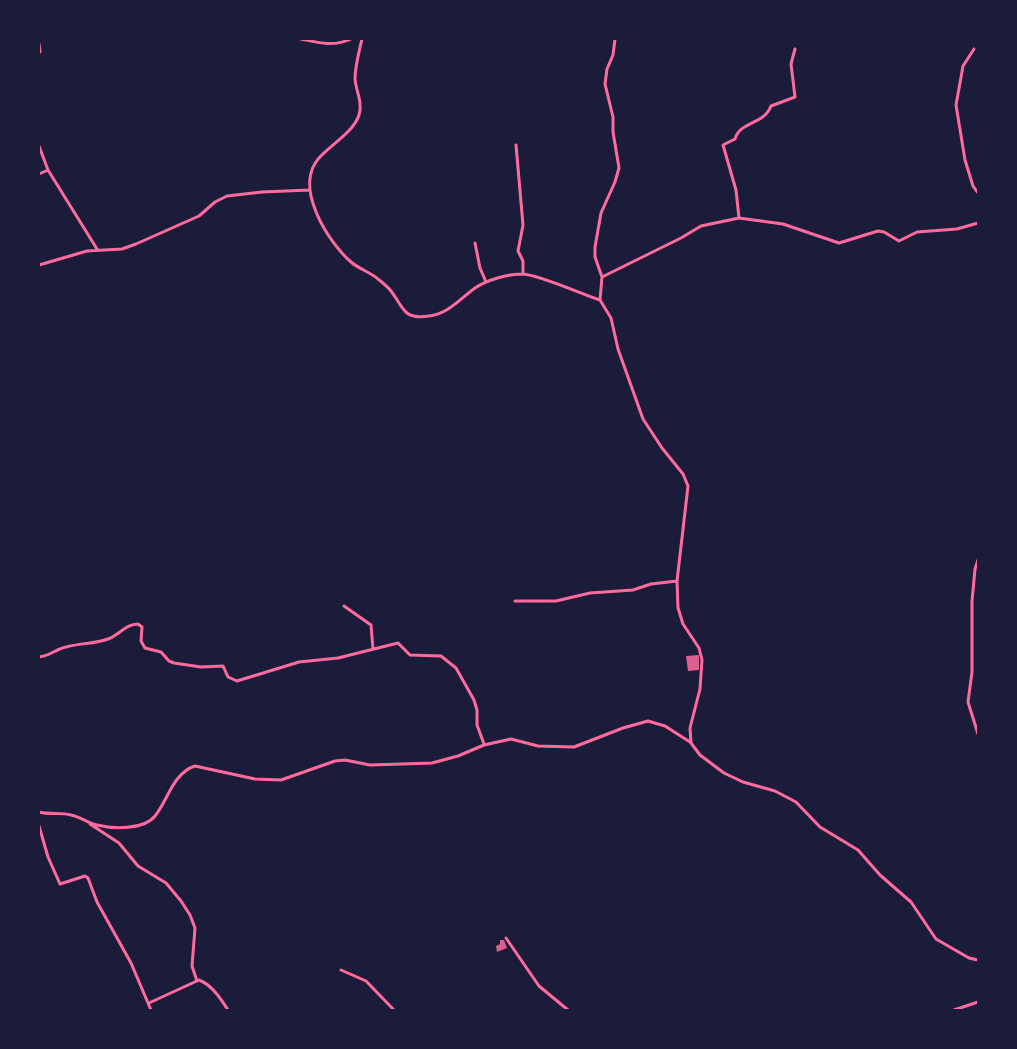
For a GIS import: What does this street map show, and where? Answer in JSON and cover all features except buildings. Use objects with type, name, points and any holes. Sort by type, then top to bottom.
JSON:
[{"type":"street","points":[[301,39],[331,44],[351,39]]},
{"type":"street","points":[[362,39],[355,76],[360,103],[359,116],[317,159],[313,170],[310,190],[318,216],[331,241],[353,264],[374,276],[390,290],[409,315],[427,316],[444,312],[486,282],[523,274],[600,300]]},
{"type":"street","points":[[615,39],[605,84],[613,117],[619,168],[601,213],[595,257],[602,278],[600,300],[611,318],[618,349],[643,419],[686,479],[687,499],[677,581],[681,618],[699,648],[702,660],[700,689],[690,728],[690,743]]},
{"type":"street","points":[[39,44],[40,52]]},
{"type":"street","points":[[739,218],[736,190],[723,145],[734,139],[742,128],[767,116],[772,105],[795,97],[791,64],[795,49]]},
{"type":"street","points":[[974,49],[963,66],[956,105],[965,160],[973,186],[978,194]]},
{"type":"street","points":[[516,145],[523,225],[518,251],[523,261],[523,274]]},
{"type":"street","points":[[39,146],[48,170],[98,249]]},
{"type":"street","points":[[39,174],[48,170]]},
{"type":"street","points":[[39,265],[98,249],[125,249],[200,216],[215,202],[227,196],[310,190]]},
{"type":"street","points":[[602,278],[701,226],[739,218],[783,224],[839,243],[878,231],[898,241],[917,232],[947,230],[978,223]]},
{"type":"street","points":[[475,243],[480,268],[486,282]]},
{"type":"street","points":[[978,560],[972,602],[972,672],[968,702],[978,734]]},
{"type":"street","points":[[515,601],[556,601],[590,593],[633,590],[651,584],[677,581]]},
{"type":"street","points":[[972,602],[978,599]]},
{"type":"street","points":[[344,606],[371,625],[374,649]]},
{"type":"street","points":[[39,657],[50,655],[64,647],[104,640],[134,624],[142,627],[141,639],[145,648],[161,652],[170,662],[201,668],[223,666],[228,677],[237,681],[298,662],[338,658],[398,643],[410,655],[441,656],[461,675],[474,700],[477,725],[484,745]]},
{"type":"street","points":[[39,817],[39,812],[68,814],[109,827],[135,826],[146,823],[154,817],[179,776],[187,768],[195,766],[255,779],[280,780],[335,761],[345,760],[370,765],[422,765],[458,756],[484,745],[511,739],[538,746],[574,747],[648,721],[665,726],[690,743],[724,774],[775,791],[796,802],[804,813],[820,827],[858,850],[880,875],[911,902],[936,939],[969,958],[978,960]]},
{"type":"street","points":[[86,821],[119,843],[138,866],[166,883],[182,901],[195,928],[192,966],[196,981]]},
{"type":"street","points":[[39,826],[48,857],[60,884],[85,876],[88,878],[97,902],[131,963],[151,1010]]},
{"type":"street","points":[[506,938],[539,986],[568,1010]]},
{"type":"street","points":[[341,970],[366,981],[394,1010]]},
{"type":"street","points":[[149,1003],[196,981],[207,984],[228,1010]]},
{"type":"street","points":[[954,1010],[978,1002]]}]
